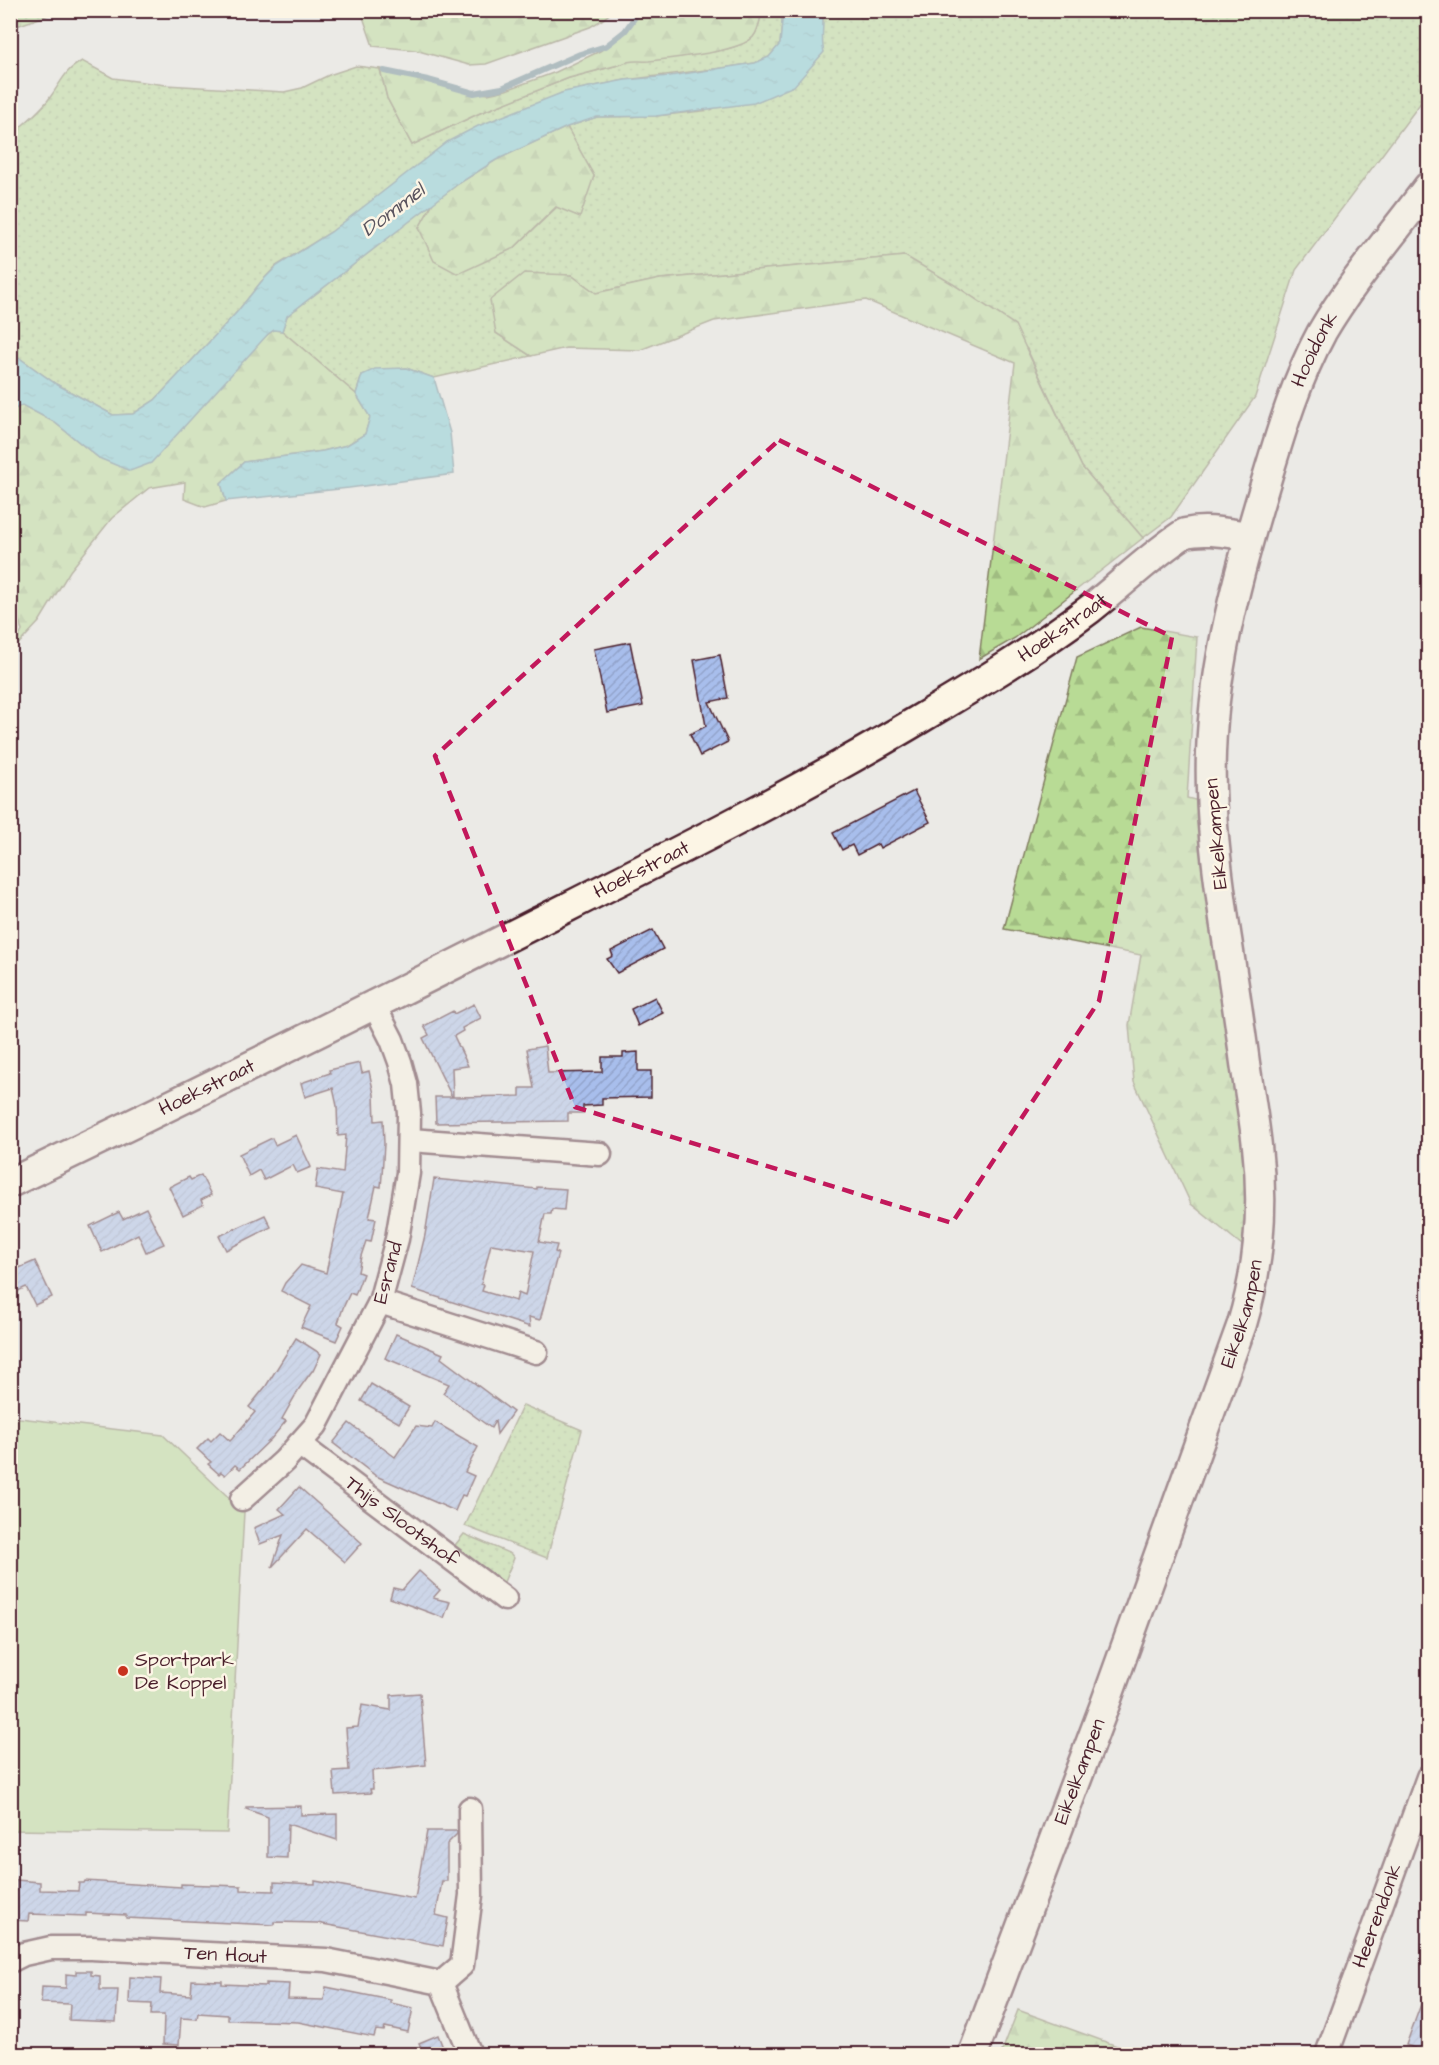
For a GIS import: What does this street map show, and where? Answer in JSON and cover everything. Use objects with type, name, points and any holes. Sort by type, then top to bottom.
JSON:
[{"type":"street","name":"Hooidonk","points":[[1249,536],[1286,417],[1304,368],[1322,333],[1349,292],[1428,187]]},
{"type":"street","name":"Hoekstraat","points":[[10,1183],[236,1074],[741,820],[987,678],[1091,608],[1185,533],[1194,530],[1249,536]]},
{"type":"street","name":"Eikelkampen","points":[[973,2055],[1108,1696],[1242,1324],[1254,1277],[1259,1193],[1258,1147],[1217,869],[1211,799],[1213,723],[1219,671],[1249,536]]},
{"type":"street","name":"Esrand","points":[[242,1499],[284,1461],[316,1425],[380,1302],[401,1218],[410,1140],[406,1084],[392,1040],[374,1005]]},
{"type":"street","points":[[410,1140],[600,1154]]},
{"type":"street","points":[[380,1302],[536,1352]]},
{"type":"street","name":"Thijs Slootshof","points":[[299,1444],[505,1599]]},
{"type":"street","name":"Heerendonk","points":[[1327,2055],[1428,1777]]},
{"type":"street","points":[[470,1809],[471,1895],[462,1965],[441,1983],[470,2055]]},
{"type":"street","name":"Ten Hout","points":[[10,1961],[24,1954],[51,1948],[91,1948],[326,1960],[441,1983]]},
{"type":"highlighted area","points":[[779,440],[1172,637],[1099,1001],[952,1223],[575,1107],[435,756]]},
{"type":"green space","points":[[11,10],[60,10],[60,11],[11,28]]},
{"type":"green space","points":[[361,10],[613,11],[590,27],[486,64],[469,65],[415,50],[373,46]]},
{"type":"green space","points":[[860,10],[991,11],[860,18]]},
{"type":"green space","points":[[991,10],[1428,11],[1428,93],[1296,270],[1255,397],[1171,517],[1143,538],[1082,467],[1027,349],[905,256],[660,279],[596,293],[571,275],[496,333],[531,356],[434,378],[406,368],[362,375],[356,394],[282,331],[287,316],[433,203],[419,228],[514,248],[594,176],[567,127],[597,117],[656,116],[711,110],[821,39],[822,11],[860,11],[860,18]]},
{"type":"green space","points":[[641,11],[762,11],[755,34],[745,43],[719,51],[628,62],[569,78],[480,113],[412,145],[387,98],[380,69],[468,91],[488,94],[506,90],[556,72],[600,51],[622,36]]},
{"type":"green space","points":[[762,11],[783,11],[780,44],[769,57],[755,63],[625,80],[565,92],[523,110],[379,196],[331,232],[276,266],[237,312],[155,400],[133,414],[113,415],[56,384],[11,352],[11,135],[42,107],[67,73],[82,61],[113,78],[166,85],[284,92],[302,88],[329,75],[356,66],[380,69],[387,98],[412,145],[480,113],[569,78],[630,60],[713,52],[744,43],[755,34]]},
{"type":"green space","points":[[567,127],[594,176],[580,217],[556,207],[514,248],[458,274],[434,261],[419,228],[433,203],[496,160]]},
{"type":"green space","points":[[905,256],[1015,325],[1082,467],[1143,538],[1015,638],[979,659],[1015,363],[866,300],[714,321],[640,350],[566,348],[531,356],[496,333],[490,300],[524,273],[571,275],[596,293],[660,279]]},
{"type":"green space","points":[[274,330],[282,331],[356,394],[370,417],[365,434],[347,445],[323,451],[244,462],[221,483],[226,501],[205,507],[184,499],[185,482],[149,488],[112,518],[70,571],[39,622],[11,652],[22,631],[11,592],[11,411],[22,405],[54,422],[99,458]]},
{"type":"green space","points":[[1141,627],[1197,637],[1187,798],[1203,802],[1250,1165],[1247,1249],[1191,1204],[1134,1082],[1129,1025],[1141,955],[1004,929],[1077,657]]},
{"type":"green space","points":[[523,1405],[582,1430],[547,1558],[465,1526]]},
{"type":"green space","name":"Sportpark De Koppel","points":[[11,1417],[163,1435],[244,1512],[227,1833],[11,1830]]},
{"type":"green space","points":[[464,1534],[511,1554],[514,1558],[504,1582],[495,1585],[452,1549]]},
{"type":"green space","points":[[1018,2010],[1139,2054],[1001,2054]]},
{"type":"water","name":"Dommel","points":[[783,11],[822,11],[823,16],[824,52],[794,86],[754,103],[656,116],[597,117],[567,127],[496,160],[458,184],[287,316],[282,331],[274,330],[268,334],[151,463],[130,471],[99,458],[54,422],[22,405],[11,411],[11,352],[56,384],[113,415],[133,414],[155,400],[277,266],[331,232],[447,142],[478,126],[564,92],[625,80],[670,76],[755,63],[769,57],[780,44]]},
{"type":"water","points":[[406,368],[434,378],[450,433],[454,474],[226,501],[221,483],[244,462],[323,451],[347,445],[365,434],[370,417],[356,394],[362,375],[375,369]]},
{"type":"building","points":[[630,642],[643,706],[607,713],[594,649]]},
{"type":"building","points":[[720,655],[728,698],[709,702],[728,742],[700,756],[690,734],[706,726],[694,660]]},
{"type":"building","points":[[914,791],[930,822],[880,848],[878,844],[857,855],[852,845],[842,850],[833,833]]},
{"type":"building","points":[[653,930],[663,949],[617,973],[607,959],[613,956],[611,951]]},
{"type":"building","points":[[655,997],[663,1013],[638,1026],[631,1009]]},
{"type":"building","points":[[474,1004],[481,1018],[462,1028],[463,1031],[454,1036],[468,1066],[452,1068],[453,1097],[520,1096],[520,1088],[534,1088],[527,1049],[545,1046],[548,1073],[602,1072],[602,1057],[623,1057],[623,1053],[638,1052],[638,1071],[651,1071],[651,1097],[602,1098],[602,1105],[583,1106],[583,1113],[568,1113],[568,1121],[436,1123],[435,1097],[452,1097],[423,1038],[429,1035],[424,1026],[453,1011],[454,1014]]},
{"type":"building","points":[[360,1063],[362,1073],[369,1071],[374,1094],[375,1121],[383,1120],[381,1187],[376,1186],[369,1218],[376,1219],[371,1242],[366,1241],[361,1256],[358,1272],[363,1274],[355,1295],[350,1293],[343,1308],[338,1323],[343,1326],[336,1341],[301,1327],[311,1306],[281,1291],[301,1265],[326,1273],[343,1194],[315,1189],[318,1169],[343,1173],[346,1135],[338,1136],[337,1106],[333,1088],[305,1097],[301,1083],[330,1073],[329,1070]]},
{"type":"building","points":[[296,1135],[311,1167],[297,1173],[293,1165],[264,1180],[259,1170],[249,1176],[239,1154],[272,1138],[275,1145]]},
{"type":"building","points":[[201,1175],[211,1195],[201,1200],[203,1205],[183,1215],[169,1187],[189,1177],[191,1180]]},
{"type":"building","points":[[434,1179],[537,1189],[537,1187],[566,1189],[564,1210],[552,1209],[551,1214],[545,1214],[539,1242],[557,1245],[555,1252],[558,1253],[540,1320],[529,1317],[530,1327],[412,1289],[425,1235]],"holes":[[[491,1244],[534,1251],[525,1296],[518,1293],[516,1301],[482,1291],[484,1285],[481,1284]]]},
{"type":"building","points":[[146,1208],[164,1244],[146,1252],[138,1234],[102,1252],[90,1226],[119,1212],[123,1219]]},
{"type":"building","points":[[265,1215],[271,1227],[226,1250],[219,1236]]},
{"type":"building","points":[[35,1261],[52,1297],[35,1305],[26,1287],[10,1295],[10,1272]]},
{"type":"building","points":[[396,1334],[443,1354],[441,1358],[513,1412],[497,1434],[495,1421],[491,1428],[443,1393],[449,1384],[385,1358]]},
{"type":"building","points":[[296,1338],[321,1354],[313,1371],[299,1389],[282,1419],[286,1421],[240,1469],[235,1465],[225,1475],[221,1472],[219,1474],[208,1464],[211,1462],[197,1449],[208,1438],[211,1441],[220,1432],[230,1441],[232,1439],[255,1412],[249,1407],[266,1386]]},
{"type":"building","points":[[371,1384],[409,1407],[399,1423],[361,1401]]},
{"type":"building","points":[[435,1422],[478,1447],[465,1472],[474,1476],[455,1511],[376,1476],[333,1443],[349,1423],[395,1457],[416,1426],[432,1428]]},
{"type":"building","points":[[299,1487],[362,1543],[345,1562],[307,1529],[272,1567],[283,1535],[260,1544],[254,1528],[285,1514],[279,1509]]},
{"type":"building","points":[[419,1571],[440,1590],[433,1598],[450,1602],[444,1618],[390,1598],[393,1588],[402,1590]]},
{"type":"building","points":[[420,1693],[426,1765],[372,1771],[373,1789],[370,1789],[371,1793],[335,1795],[333,1771],[349,1770],[346,1728],[358,1727],[362,1705],[391,1710],[391,1695]]},
{"type":"building","points":[[301,1806],[301,1815],[337,1814],[337,1840],[288,1824],[287,1858],[268,1857],[268,1817],[246,1809],[246,1807]]},
{"type":"building","points":[[427,1831],[457,1831],[457,1834],[447,1844],[447,1881],[442,1881],[436,1915],[448,1918],[443,1946],[317,1923],[274,1922],[274,1925],[126,1918],[126,1915],[86,1913],[86,1916],[29,1914],[28,1921],[10,1920],[10,1891],[16,1891],[16,1880],[40,1882],[40,1890],[78,1891],[79,1883],[85,1881],[181,1887],[181,1884],[241,1886],[241,1890],[274,1891],[274,1882],[315,1884],[315,1881],[415,1899]]},
{"type":"building","points":[[76,1971],[91,1971],[91,1975],[100,1976],[100,1990],[118,1990],[116,2022],[69,2020],[70,2004],[41,2003],[42,1987],[66,1988],[66,1974],[76,1975]]},
{"type":"building","points":[[130,1977],[161,1979],[160,1993],[191,1995],[192,1980],[266,1986],[266,1983],[289,1984],[288,1999],[324,2000],[326,1987],[391,2000],[391,2003],[413,2008],[408,2032],[385,2027],[384,2031],[376,2030],[374,2037],[298,2022],[228,2020],[228,2015],[198,2013],[197,2019],[181,2018],[179,2045],[163,2044],[164,2015],[151,2015],[152,2004],[129,2003]]},
{"type":"building","points":[[1428,1988],[1428,2053],[1406,2045]]},
{"type":"building","points":[[438,2035],[446,2055],[424,2055],[419,2043]]},
{"type":"waterway","points":[[384,71],[474,93],[502,88],[580,54],[606,46],[625,31],[640,10]]},
{"type":"place","name":"Sportpark De Koppel","points":[[123,1671]]}]
